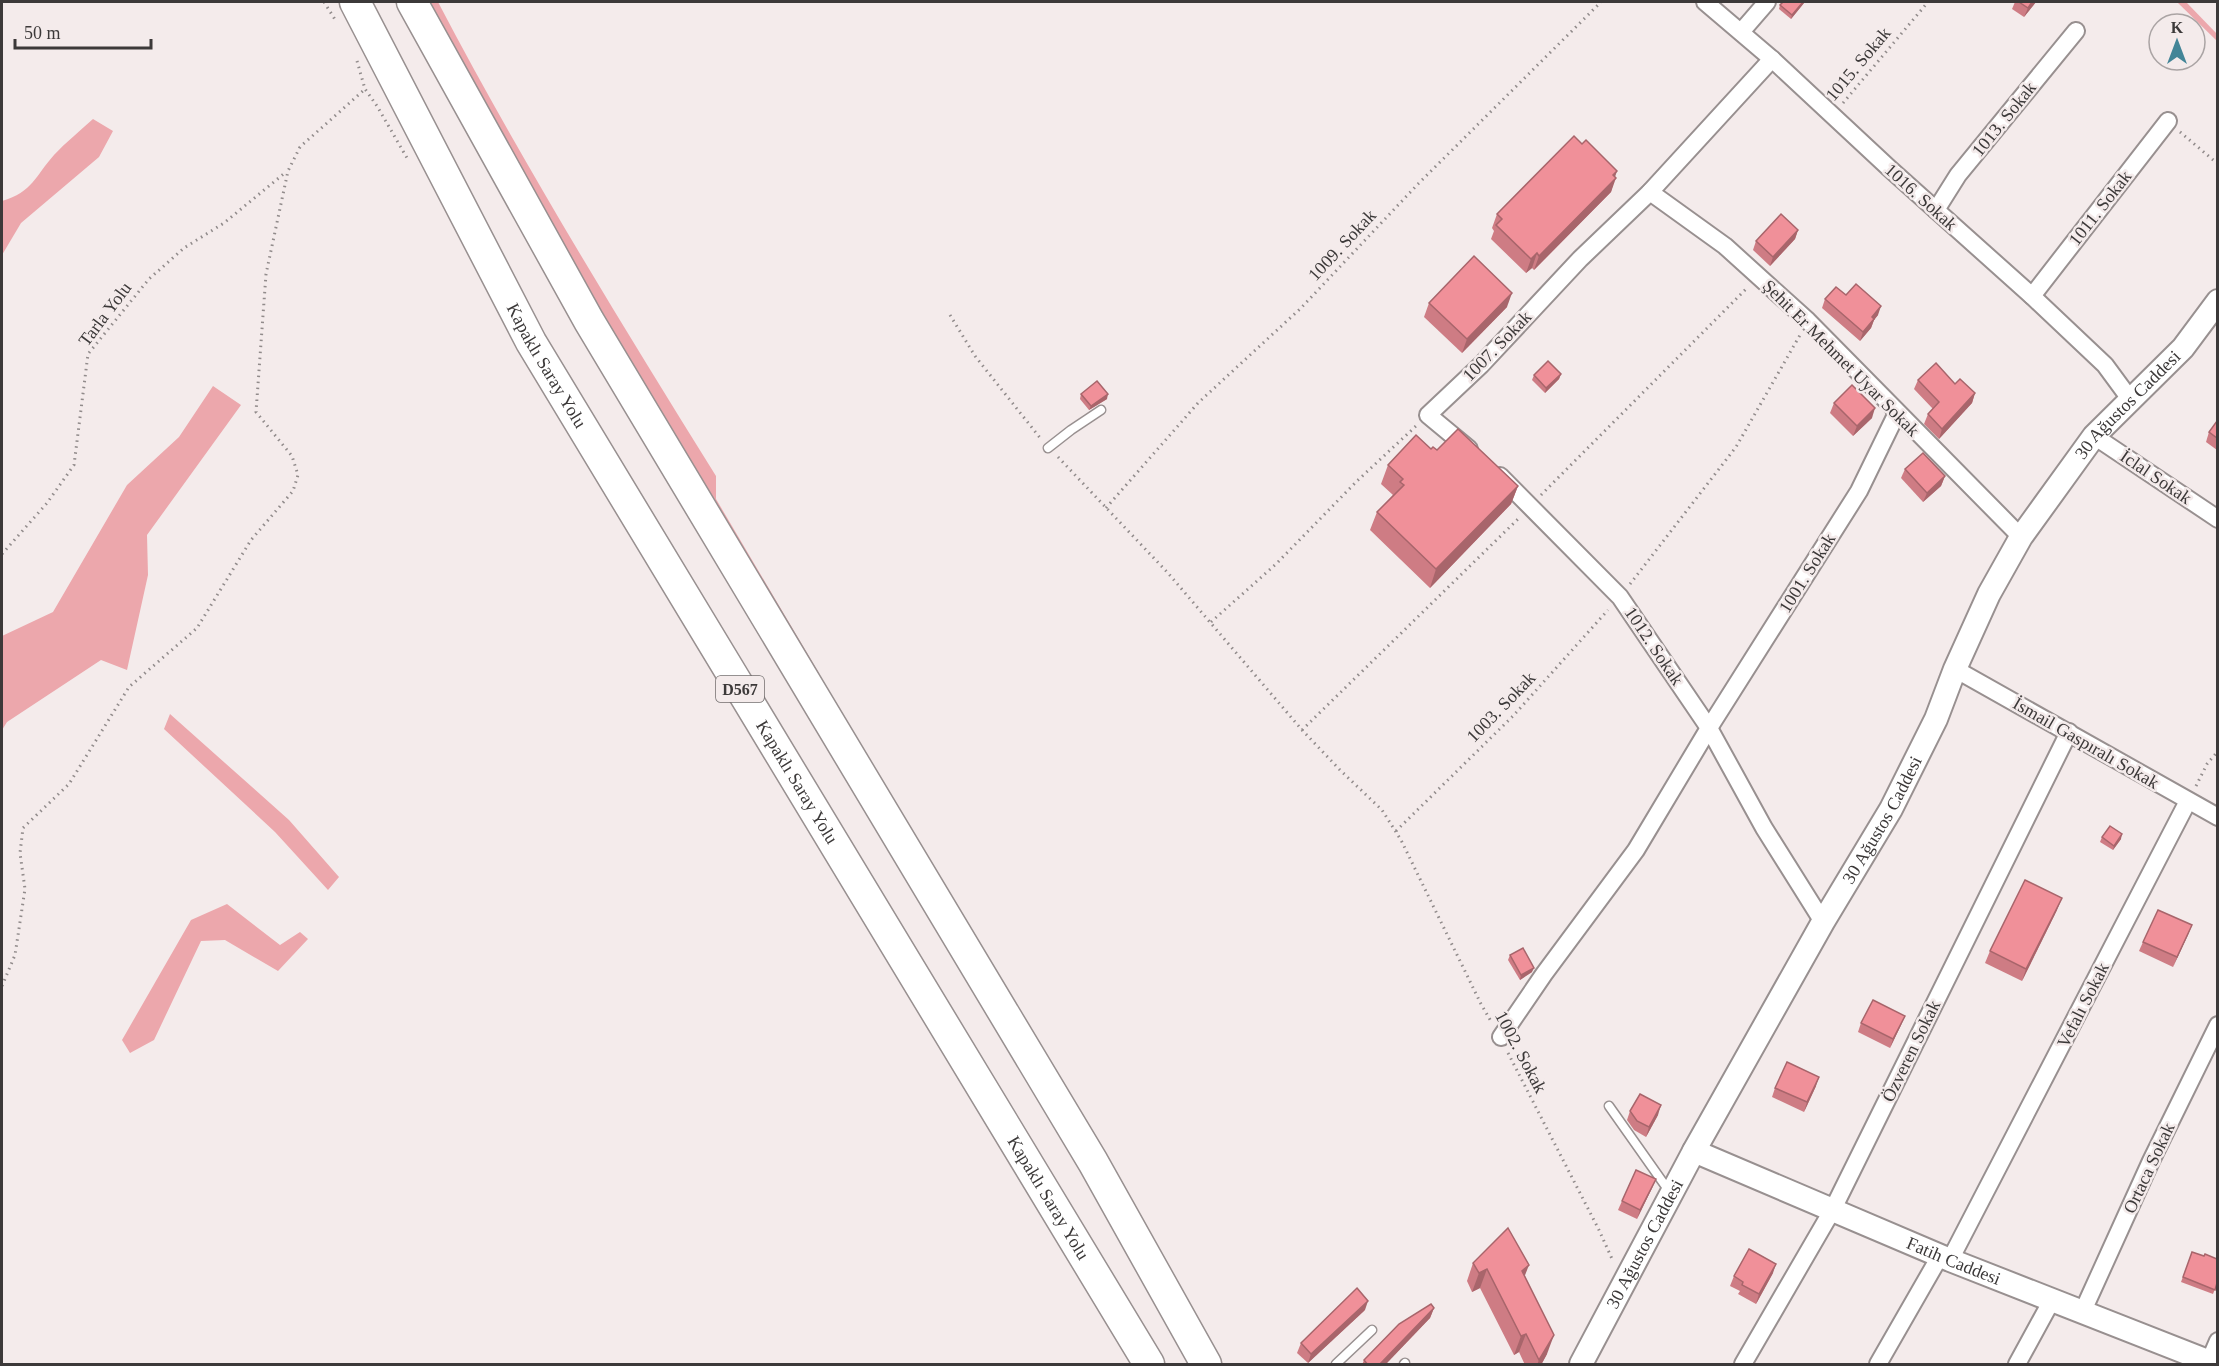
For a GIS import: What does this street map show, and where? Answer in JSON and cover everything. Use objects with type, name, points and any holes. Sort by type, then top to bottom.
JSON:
[{"type":"highway","name":"Kapaklı Saray Yolu","points":[[355,2],[531,342],[1149,1365]]},
{"type":"highway","points":[[412,2],[589,321],[1093,1162],[1206,1365]]},
{"type":"street","name":"1016. Sokak","points":[[1706,2],[1772,59],[2032,296],[2105,365],[2130,399]]},
{"type":"street","points":[[1741,33],[1767,2]]},
{"type":"street","name":"1013. Sokak","points":[[1936,210],[1958,175],[2076,31]]},
{"type":"street","name":"1007. Sokak","points":[[1428,415],[1481,365],[1580,259],[1650,192],[1772,59]]},
{"type":"street","name":"1011. Sokak","points":[[2032,296],[2168,121]]},
{"type":"street","name":"Şehit Er Mehmet Uyar Sokak","points":[[1650,192],[1725,246],[1808,321],[2021,537]]},
{"type":"street","name":"30 Ağustos Caddesi","points":[[1581,1365],[1694,1151],[1823,922],[1891,809],[1936,719],[1989,594],[2021,537],[2094,436],[2183,348],[2217,301]]},
{"type":"street","name":"1001. Sokak","points":[[1501,1037],[1544,974],[1636,850],[1709,728],[1859,491],[1897,413]]},
{"type":"street","name":"1012. Sokak","points":[[1428,415],[1484,461],[1620,597],[1709,728],[1764,828],[1823,922]]},
{"type":"street","name":"İclal Sokak","points":[[2094,436],[2217,519]]},
{"type":"street","name":"İsmail Gaspıralı Sokak","points":[[1956,669],[2217,817]]},
{"type":"street","name":"Özveren Sokak","points":[[1743,1365],[1833,1209],[2069,732]]},
{"type":"street","name":"Vefalı Sokak","points":[[1878,1365],[1945,1258],[2188,801]]},
{"type":"street","name":"Ortaca Sokak","points":[[2082,1313],[2151,1161],[2217,1025]]},
{"type":"street","name":"Fatih Caddesi","points":[[1694,1151],[1945,1258],[2052,1300],[2181,1359],[2212,1363]]},
{"type":"street","points":[[2017,1365],[2052,1300]]},
{"type":"street","points":[[2212,1363],[2217,1341]]},
{"type":"lane","points":[[1048,448],[1101,410]]},
{"type":"lane","points":[[1609,1106],[1671,1194]]},
{"type":"lane","points":[[1336,1365],[1372,1330]]},
{"type":"path","name":"1009. Sokak","points":[[1106,508],[1198,403],[1301,308],[1418,184],[1601,2]]},
{"type":"path","name":"1015. Sokak","points":[[1833,116],[1928,2]]},
{"type":"path","points":[[2,986],[15,955],[25,889],[20,853],[23,828],[69,784],[129,687],[197,627],[251,540],[293,491],[298,475],[292,456],[256,412],[266,274],[288,171],[300,147],[365,89]]},
{"type":"path","points":[[2168,121],[2217,164]]},
{"type":"path","name":"Tarla Yolu","points":[[2,554],[47,503],[74,465],[88,354],[149,279],[184,248],[224,223],[288,171]]},
{"type":"path","name":"1002. Sokak","points":[[950,315],[975,356],[1048,448],[1211,622],[1302,730],[1382,810],[1396,831],[1481,1004],[1501,1037],[1599,1230],[1624,1285]]},
{"type":"path","name":"1003. Sokak","points":[[1396,831],[1514,715],[1620,597],[1736,447],[1808,321]]},
{"type":"path","points":[[1211,622],[1277,563],[1357,481],[1428,415]]},
{"type":"path","points":[[2188,801],[2207,764],[2217,751]]},
{"type":"shaded area","points":[[422,2],[438,2],[538,182],[716,476],[716,499],[820,675],[747,578]]},
{"type":"shaded area","points":[[2177,2],[2186,2],[2196,12],[2187,12]]},
{"type":"shaded area","points":[[2207,24],[2217,34],[2217,41],[2207,31]]},
{"type":"shaded area","points":[[93,119],[113,131],[99,157],[21,223],[2,255],[2,201],[27,188],[54,155]]},
{"type":"shaded area","points":[[213,386],[241,405],[147,535],[148,575],[127,670],[101,660],[7,722],[2,730],[2,636],[53,612],[127,485],[179,437]]},
{"type":"shaded area","points":[[170,714],[289,820],[339,877],[328,890],[275,832],[164,729]]},
{"type":"shaded area","points":[[227,904],[280,945],[300,932],[308,939],[278,971],[225,940],[201,941],[154,1040],[130,1053],[122,1040],[191,920]]},
{"type":"building","points":[[1783,2],[1803,2],[1792,15],[1780,5]]},
{"type":"building","points":[[2019,2],[2032,2],[2028,8]]},
{"type":"building","points":[[1574,136],[1582,144],[1586,140],[1617,171],[1613,175],[1616,178],[1539,256],[1537,253],[1531,259],[1496,225],[1502,219],[1497,214]]},
{"type":"building","points":[[1781,214],[1798,230],[1773,257],[1756,241]]},
{"type":"building","points":[[1474,256],[1512,293],[1467,339],[1429,303]]},
{"type":"building","points":[[1856,284],[1881,306],[1863,332],[1825,299],[1836,287],[1846,295]]},
{"type":"building","points":[[1548,361],[1561,374],[1546,388],[1534,375]]},
{"type":"building","points":[[1936,363],[1955,384],[1960,379],[1975,393],[1942,429],[1928,414],[1939,402],[1918,380]]},
{"type":"building","points":[[1097,381],[1108,394],[1091,406],[1081,394]]},
{"type":"building","points":[[1852,385],[1875,408],[1857,426],[1834,403]]},
{"type":"building","points":[[2217,421],[2217,438],[2209,432]]},
{"type":"building","points":[[1458,429],[1518,486],[1436,569],[1377,512],[1404,485],[1400,482],[1403,479],[1388,465],[1416,435],[1431,449],[1433,447],[1437,450]]},
{"type":"building","points":[[1923,453],[1945,476],[1927,493],[1905,469]]},
{"type":"building","points":[[2110,826],[2122,834],[2114,846],[2102,837]]},
{"type":"building","points":[[2025,880],[2062,898],[2026,969],[1990,951]]},
{"type":"building","points":[[2158,910],[2192,925],[2177,957],[2143,942]]},
{"type":"building","points":[[1523,948],[1534,968],[1521,975],[1510,955]]},
{"type":"building","points":[[1873,1000],[1905,1016],[1893,1039],[1861,1023]]},
{"type":"building","points":[[1787,1062],[1819,1077],[1807,1102],[1775,1088]]},
{"type":"building","points":[[1640,1094],[1661,1105],[1649,1127],[1637,1121],[1630,1111]]},
{"type":"building","points":[[1636,1170],[1656,1179],[1640,1210],[1622,1201]]},
{"type":"building","points":[[1508,1228],[1529,1265],[1522,1271],[1554,1335],[1539,1360],[1526,1334],[1521,1336],[1487,1269],[1479,1273],[1473,1263]]},
{"type":"building","points":[[1749,1249],[1776,1264],[1759,1294],[1742,1285],[1743,1282],[1734,1276]]},
{"type":"building","points":[[2192,1252],[2217,1259],[2215,1290],[2183,1277]]},
{"type":"building","points":[[1357,1288],[1368,1301],[1311,1354],[1301,1343]]},
{"type":"building","points":[[1431,1304],[1434,1308],[1379,1365],[1368,1365],[1364,1360],[1399,1324]]}]
